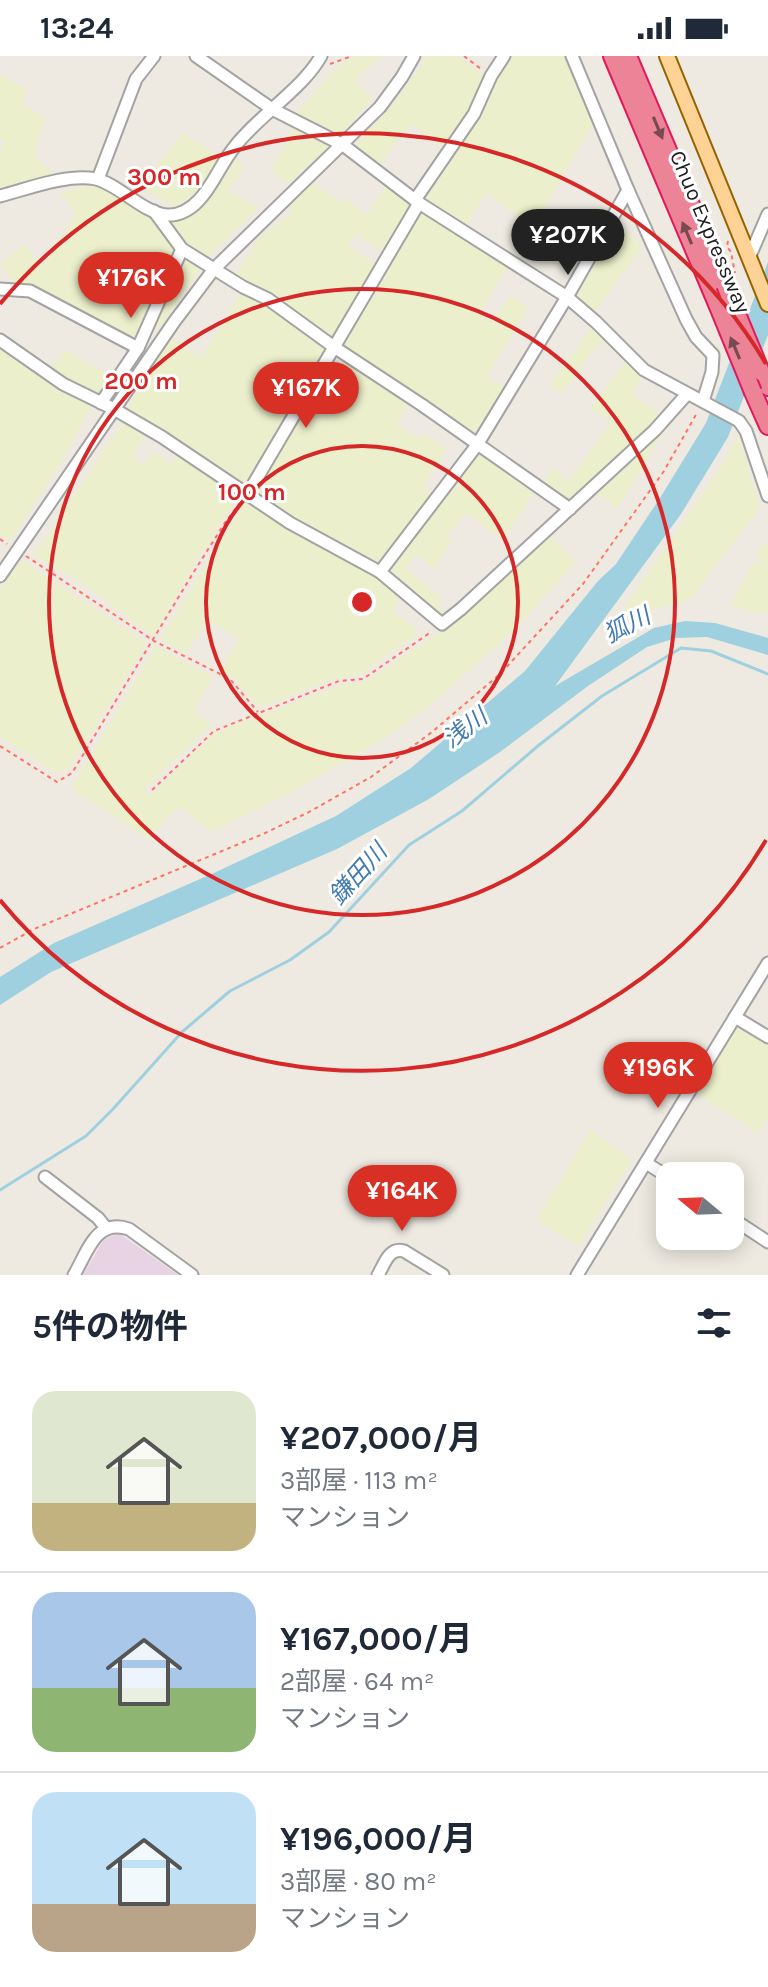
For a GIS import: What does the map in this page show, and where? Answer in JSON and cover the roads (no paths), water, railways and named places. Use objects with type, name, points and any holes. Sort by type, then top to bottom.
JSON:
[{"type":"highway","name":"Chuo Expressway","points":[[612,56],[717,304],[761,384]]},
{"type":"highway","name":"Chuo Expressway","points":[[628,56],[725,285],[761,384],[768,426]]},
{"type":"main road","points":[[667,56],[768,304]]},
{"type":"street","points":[[98,179],[136,79],[154,56]]},
{"type":"street","points":[[196,56],[272,109],[343,145],[417,201],[567,297],[644,370],[739,421],[746,431],[768,496]]},
{"type":"street","points":[[0,576],[174,322],[214,269],[380,107],[414,56]]},
{"type":"street","points":[[247,495],[417,201],[474,114],[504,56]]},
{"type":"street","points":[[572,56],[686,319],[696,337],[713,355],[706,403]]},
{"type":"street","points":[[0,196],[60,181],[98,179],[154,211],[167,215],[182,213],[200,200],[252,126],[299,83],[319,57]]},
{"type":"street","points":[[380,572],[477,445],[628,190]]},
{"type":"street","points":[[154,211],[182,249],[268,299],[570,509]]},
{"type":"street","points":[[749,258],[768,214]]},
{"type":"street","points":[[101,403],[138,348],[182,249]]},
{"type":"street","points":[[0,289],[30,291],[138,348]]},
{"type":"street","points":[[0,340],[63,384],[162,437],[290,523],[380,572],[442,624],[655,430],[687,394]]},
{"type":"street","points":[[577,1275],[768,963]]},
{"type":"street","points":[[735,1017],[768,1037]]},
{"type":"street","points":[[646,1163],[656,1169]]},
{"type":"street","points":[[45,1177],[98,1218],[106,1228]]},
{"type":"street","points":[[74,1275],[98,1233],[120,1226],[129,1229],[192,1275]]},
{"type":"street","points":[[744,1226],[768,1242]]},
{"type":"street","points":[[378,1275],[391,1252],[397,1250],[404,1251],[443,1275]]},
{"type":"water","name":"浅川","points":[[768,262],[768,335],[728,437],[681,514],[555,686],[654,628],[685,621],[715,623],[768,638],[768,655],[707,637],[676,638],[647,647],[429,799],[337,849],[51,972],[0,1005],[0,977],[54,943],[336,816],[411,768],[525,671],[598,581],[616,564],[706,423]]},
{"type":"waterway","name":"鎌田川","points":[[0,1190],[86,1136],[182,1032],[230,991],[290,960],[329,932],[409,845],[462,811],[602,696],[681,648],[711,651],[768,674]]},
{"type":"water label","name":"狐川","points":[[627,625]]}]
